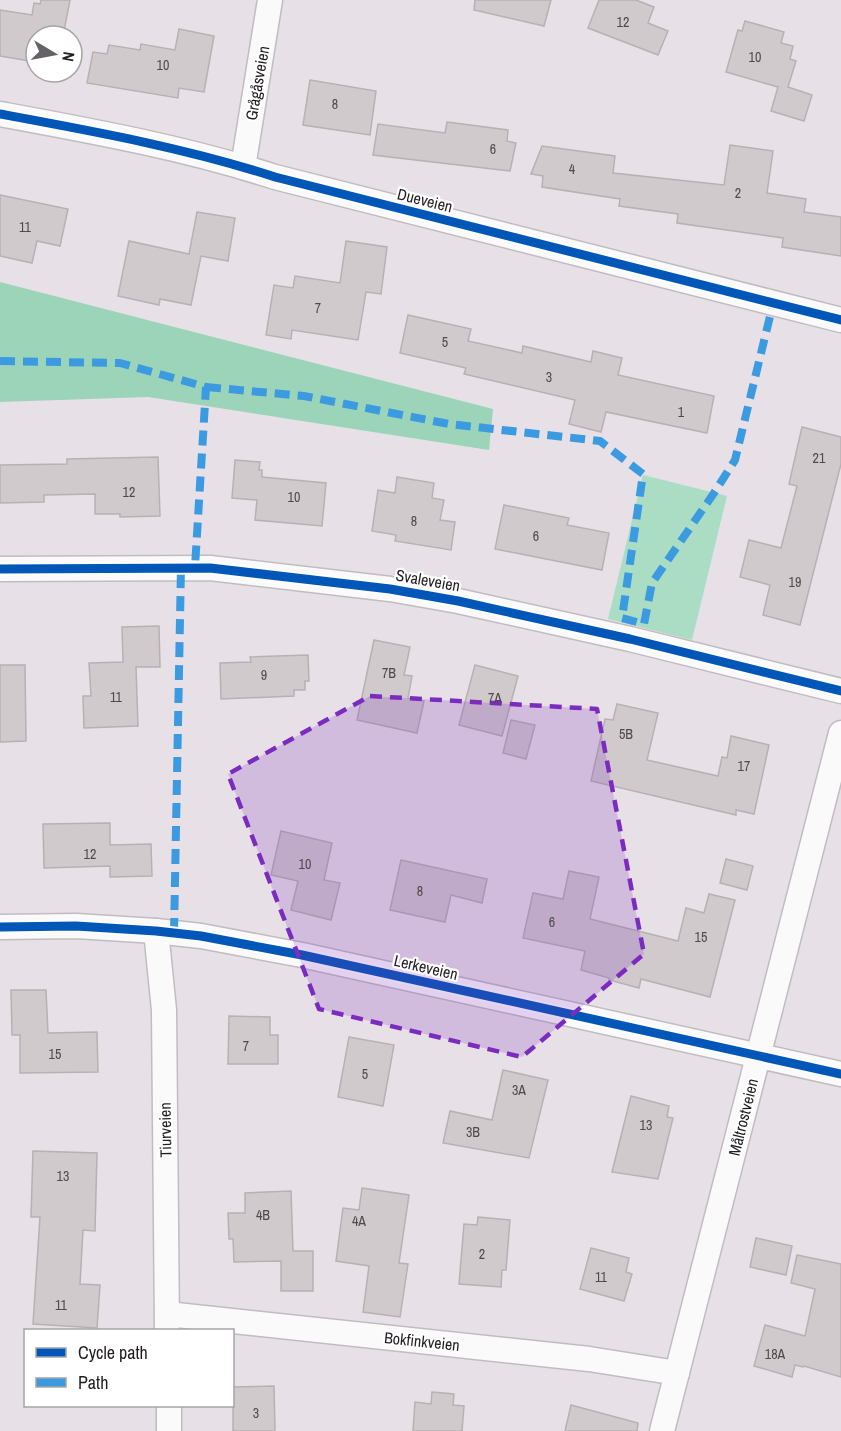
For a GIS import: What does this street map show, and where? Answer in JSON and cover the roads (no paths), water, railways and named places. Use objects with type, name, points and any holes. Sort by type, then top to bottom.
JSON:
[{"type":"street","name":"Grågåsveien","points":[[243,167],[270,0]]},
{"type":"street","name":"Dueveien","points":[[0,114],[80,129],[243,167],[298,183],[841,320]]},
{"type":"street","name":"Svaleveien","points":[[0,569],[210,568],[390,589],[458,601],[619,637],[841,691]]},
{"type":"street","name":"Måltrostveien","points":[[662,1431],[841,733]]},
{"type":"street","name":"Lerkeveien","points":[[0,927],[76,926],[201,936],[302,955],[841,1074]]},
{"type":"street","name":"Tiurveien","points":[[156,931],[164,1010],[167,1322]]},
{"type":"street","name":"Bokfinkveien","points":[[167,1322],[589,1359],[677,1373]]},
{"type":"street","points":[[169,1407],[169,1431]]}]
